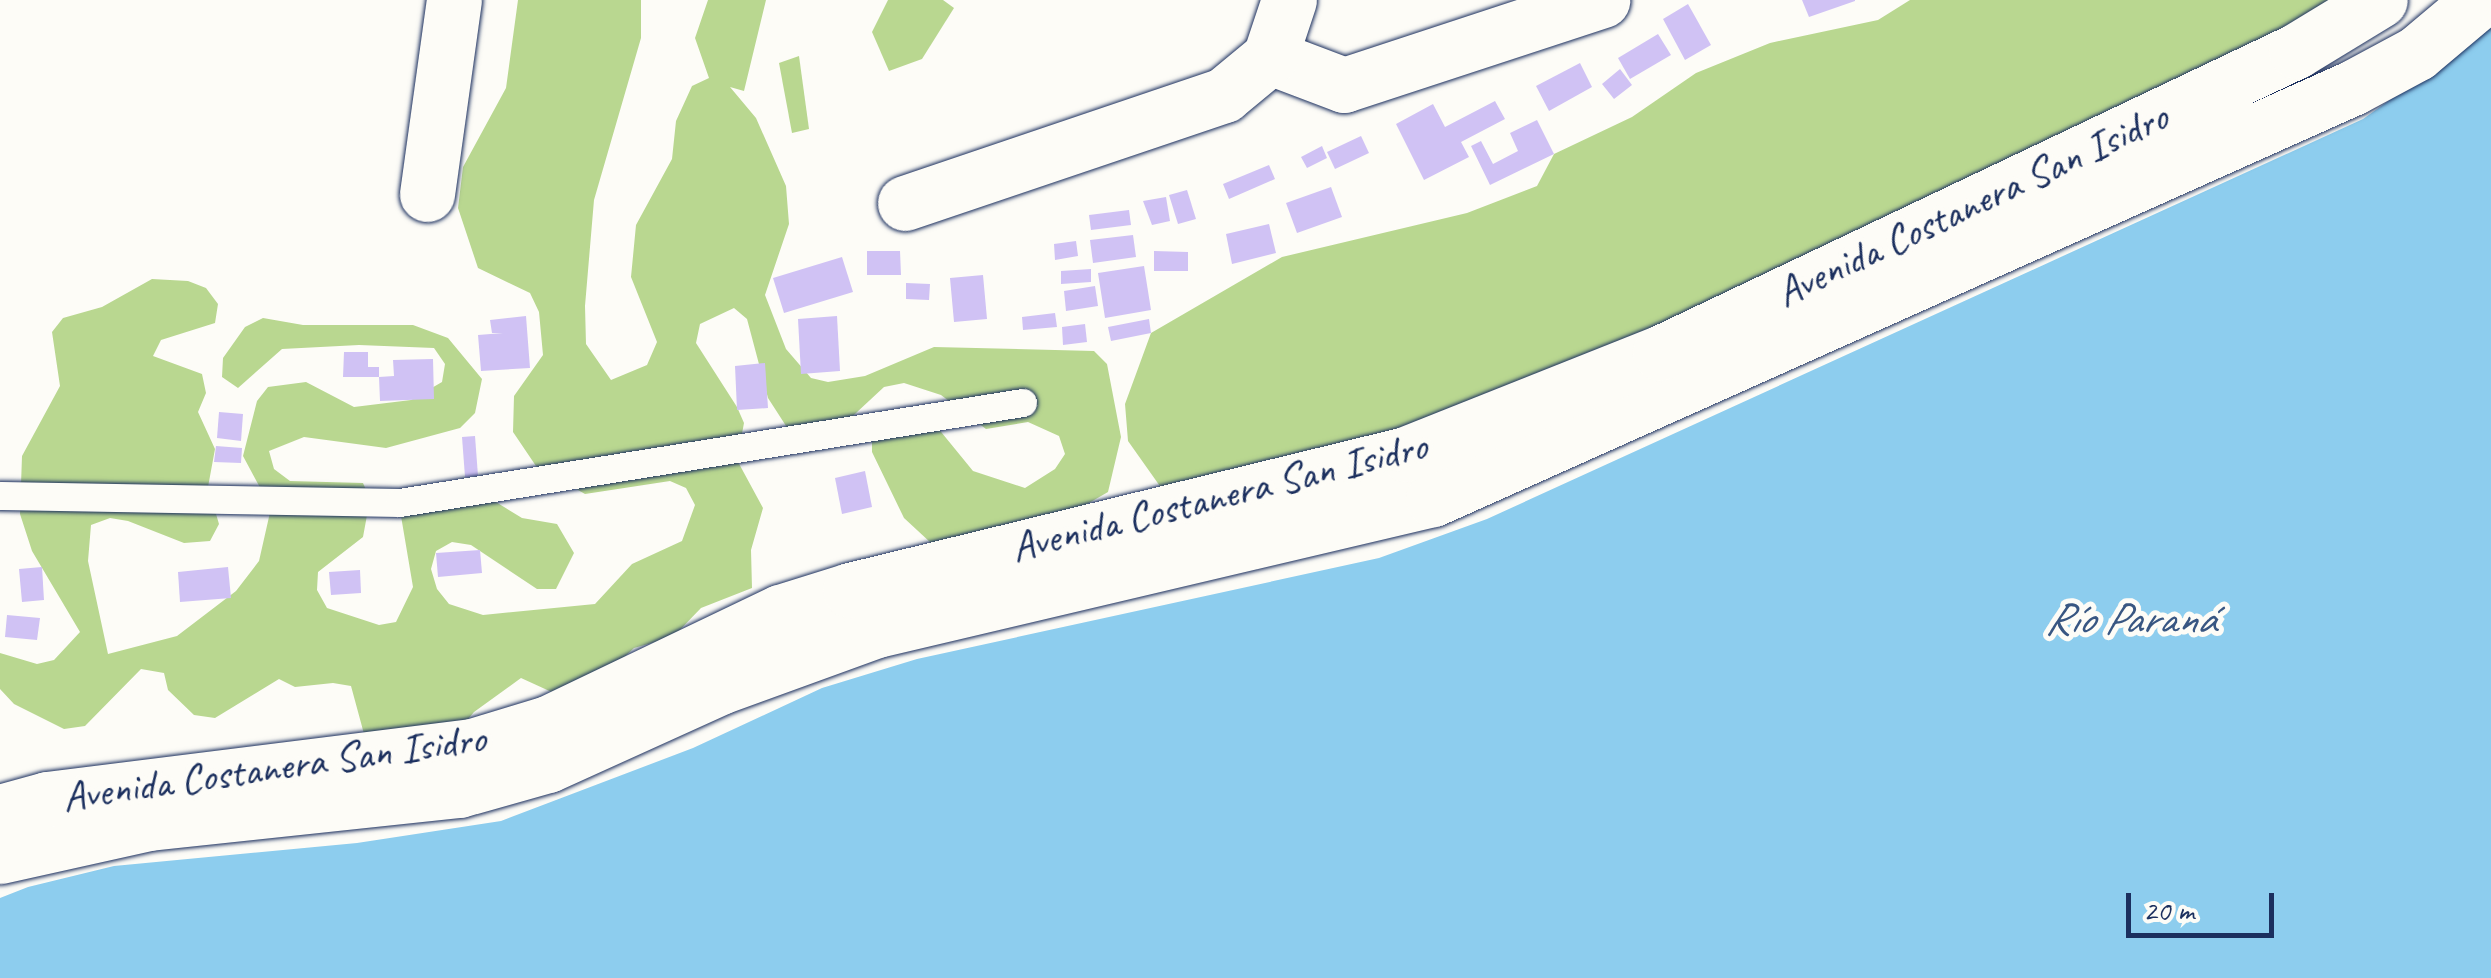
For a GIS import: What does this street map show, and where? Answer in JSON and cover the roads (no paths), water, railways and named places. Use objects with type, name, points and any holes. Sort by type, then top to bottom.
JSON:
[{"type":"street","points":[[427,194],[454,0]]},
{"type":"street","points":[[905,202],[1224,96],[1270,57],[1289,0]]},
{"type":"street","points":[[1270,57],[1344,85],[1602,0]]},
{"type":"street","name":"Avenida Costanera San Isidro","points":[[0,812],[48,799],[472,746],[548,723],[780,612],[850,590],[1406,454],[1660,352],[2296,51],[2380,0]]},
{"type":"street","points":[[0,856],[149,823],[459,790],[548,765],[720,687],[878,630],[1433,500],[2352,88],[2417,53],[2480,0]]},
{"type":"lane","points":[[0,496],[400,504],[1024,403]]},
{"type":"water","name":"Río Paraná","points":[[2491,28],[2491,978],[0,978],[0,898],[28,887],[114,866],[357,843],[501,821],[693,748],[822,688],[917,659],[1379,558],[1487,519],[2363,119]]}]
